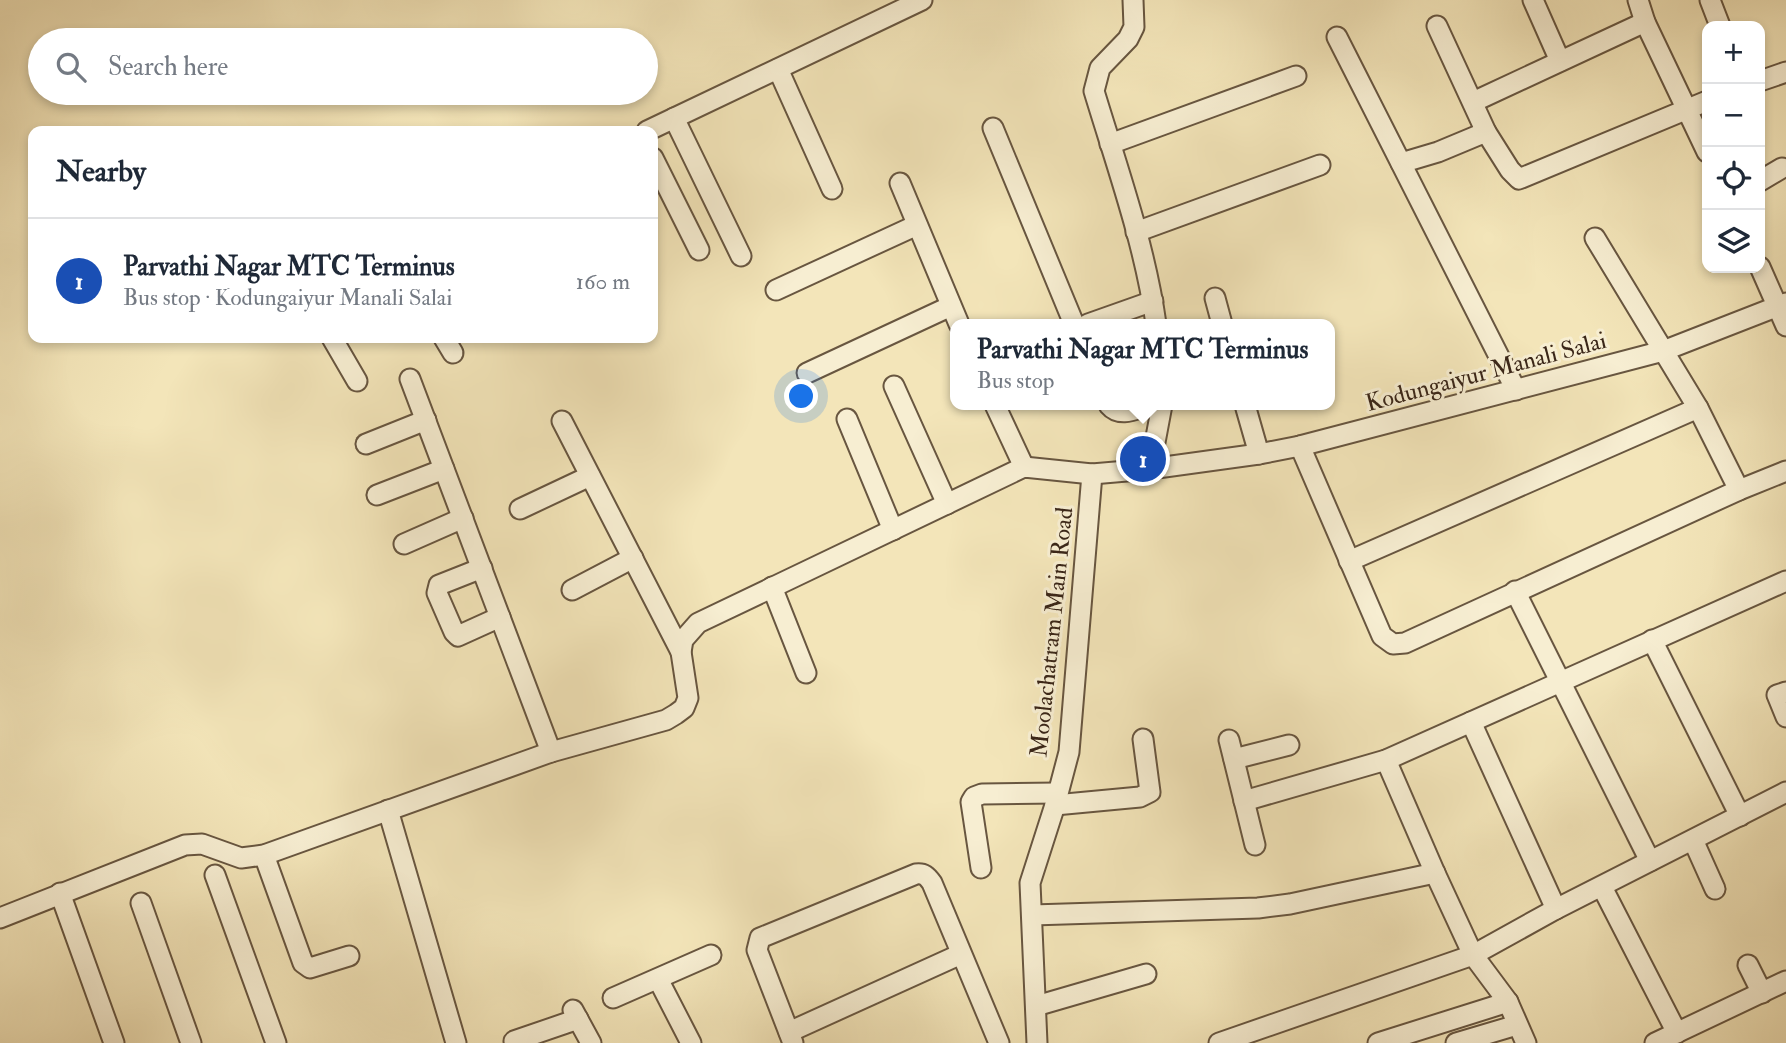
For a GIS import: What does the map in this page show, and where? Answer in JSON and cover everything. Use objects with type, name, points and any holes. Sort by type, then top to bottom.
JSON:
[{"type":"street","points":[[657,126],[922,0]]},
{"type":"street","points":[[1133,0],[1135,27],[1128,39],[1100,68],[1094,91],[1136,232],[1155,319]]},
{"type":"street","points":[[1533,0],[1560,61]]},
{"type":"street","points":[[1638,0],[1645,22],[1705,147]]},
{"type":"street","points":[[1710,0],[1718,21]]},
{"type":"street","points":[[1473,102],[1645,22]]},
{"type":"street","points":[[1437,26],[1486,132],[1510,170],[1519,179],[1702,103]]},
{"type":"street","points":[[1337,37],[1516,390]]},
{"type":"street","points":[[778,69],[832,189]]},
{"type":"street","points":[[1765,79],[1786,72]]},
{"type":"street","points":[[1110,144],[1296,76]]},
{"type":"street","points":[[674,118],[741,256]]},
{"type":"street","points":[[993,128],[1072,319]]},
{"type":"street","points":[[1401,163],[1438,152],[1486,132]]},
{"type":"street","points":[[1136,232],[1320,165]]},
{"type":"street","points":[[658,168],[699,250]]},
{"type":"street","points":[[1765,178],[1782,168]]},
{"type":"street","points":[[900,183],[957,319]]},
{"type":"street","points":[[776,290],[917,225]]},
{"type":"street","points":[[1595,238],[1698,408],[1739,490]]},
{"type":"street","points":[[1764,273],[1782,304],[1786,326]]},
{"type":"street","points":[[1215,298],[1221,319]]},
{"type":"street","points":[[1102,319],[1153,301]]},
{"type":"street","name":"Kodungaiyur Manali Salai","points":[[1024,467],[1092,474],[1150,469],[1300,446],[1663,351],[1782,304]]},
{"type":"street","points":[[807,373],[951,306]]},
{"type":"street","points":[[335,343],[357,382]]},
{"type":"street","points":[[410,379],[551,752]]},
{"type":"street","points":[[894,386],[947,504]]},
{"type":"street","points":[[1349,561],[1698,408]]},
{"type":"street","points":[[0,918],[194,844],[202,844],[241,858],[264,855],[551,752],[666,720],[684,708],[688,698],[681,652],[683,640],[698,623],[1024,467],[997,410]]},
{"type":"street","points":[[1113,410],[1124,413],[1134,410]]},
{"type":"street","points":[[1150,469],[1161,410]]},
{"type":"street","points":[[1246,410],[1259,454]]},
{"type":"street","points":[[847,419],[893,530]]},
{"type":"street","points":[[366,444],[426,421]]},
{"type":"street","points":[[562,421],[681,652]]},
{"type":"street","points":[[1300,446],[1382,636],[1393,644],[1405,643],[1786,471]]},
{"type":"street","points":[[377,495],[444,469]]},
{"type":"street","name":"Moolachatram Main Road","points":[[1037,1043],[1030,884],[1069,752],[1092,474]]},
{"type":"street","points":[[520,509],[590,476]]},
{"type":"street","points":[[404,544],[463,518]]},
{"type":"street","points":[[572,590],[633,558]]},
{"type":"street","points":[[482,568],[439,585],[437,593],[458,636],[500,617]]},
{"type":"street","points":[[1244,801],[1386,761],[1786,581]]},
{"type":"street","points":[[772,587],[806,673]]},
{"type":"street","points":[[1516,591],[1650,861]]},
{"type":"street","points":[[1652,640],[1740,816]]},
{"type":"street","points":[[1786,692],[1777,695],[1786,718]]},
{"type":"street","points":[[1471,722],[1556,909]]},
{"type":"street","points":[[981,868],[971,802],[974,797],[982,794],[1056,799],[1140,797],[1150,792],[1143,739]]},
{"type":"street","points":[[1255,845],[1231,750],[1289,745]]},
{"type":"street","points":[[1386,761],[1474,955],[1507,1002],[1526,1043]]},
{"type":"street","points":[[1219,1043],[1474,955],[1556,909],[1786,792]]},
{"type":"street","points":[[388,810],[456,1043]]},
{"type":"street","points":[[1693,840],[1715,889]]},
{"type":"street","points":[[264,855],[303,963],[310,968],[349,956]]},
{"type":"street","points":[[961,954],[791,1037],[757,950],[760,938],[767,933],[922,873],[932,883],[999,1043]]},
{"type":"street","points":[[1032,915],[1258,908],[1301,902],[1435,873]]},
{"type":"street","points":[[215,875],[276,1043]]},
{"type":"street","points":[[1602,887],[1686,1035]]},
{"type":"street","points":[[60,893],[114,1043]]},
{"type":"street","points":[[141,903],[191,1043]]},
{"type":"street","points":[[612,998],[711,955]]},
{"type":"street","points":[[1748,965],[1762,993]]},
{"type":"street","points":[[1036,1006],[1146,974]]},
{"type":"street","points":[[658,979],[691,1043]]},
{"type":"street","points":[[1655,1043],[1686,1035],[1786,981]]},
{"type":"street","points":[[1378,1043],[1507,1002]]},
{"type":"street","points":[[514,1041],[575,1015],[590,1043]]},
{"type":"street","points":[[1456,1043],[1517,1024]]},
{"type":"place","name":"Parvathi Nagar MTC Terminus","points":[[1143,459]]}]
